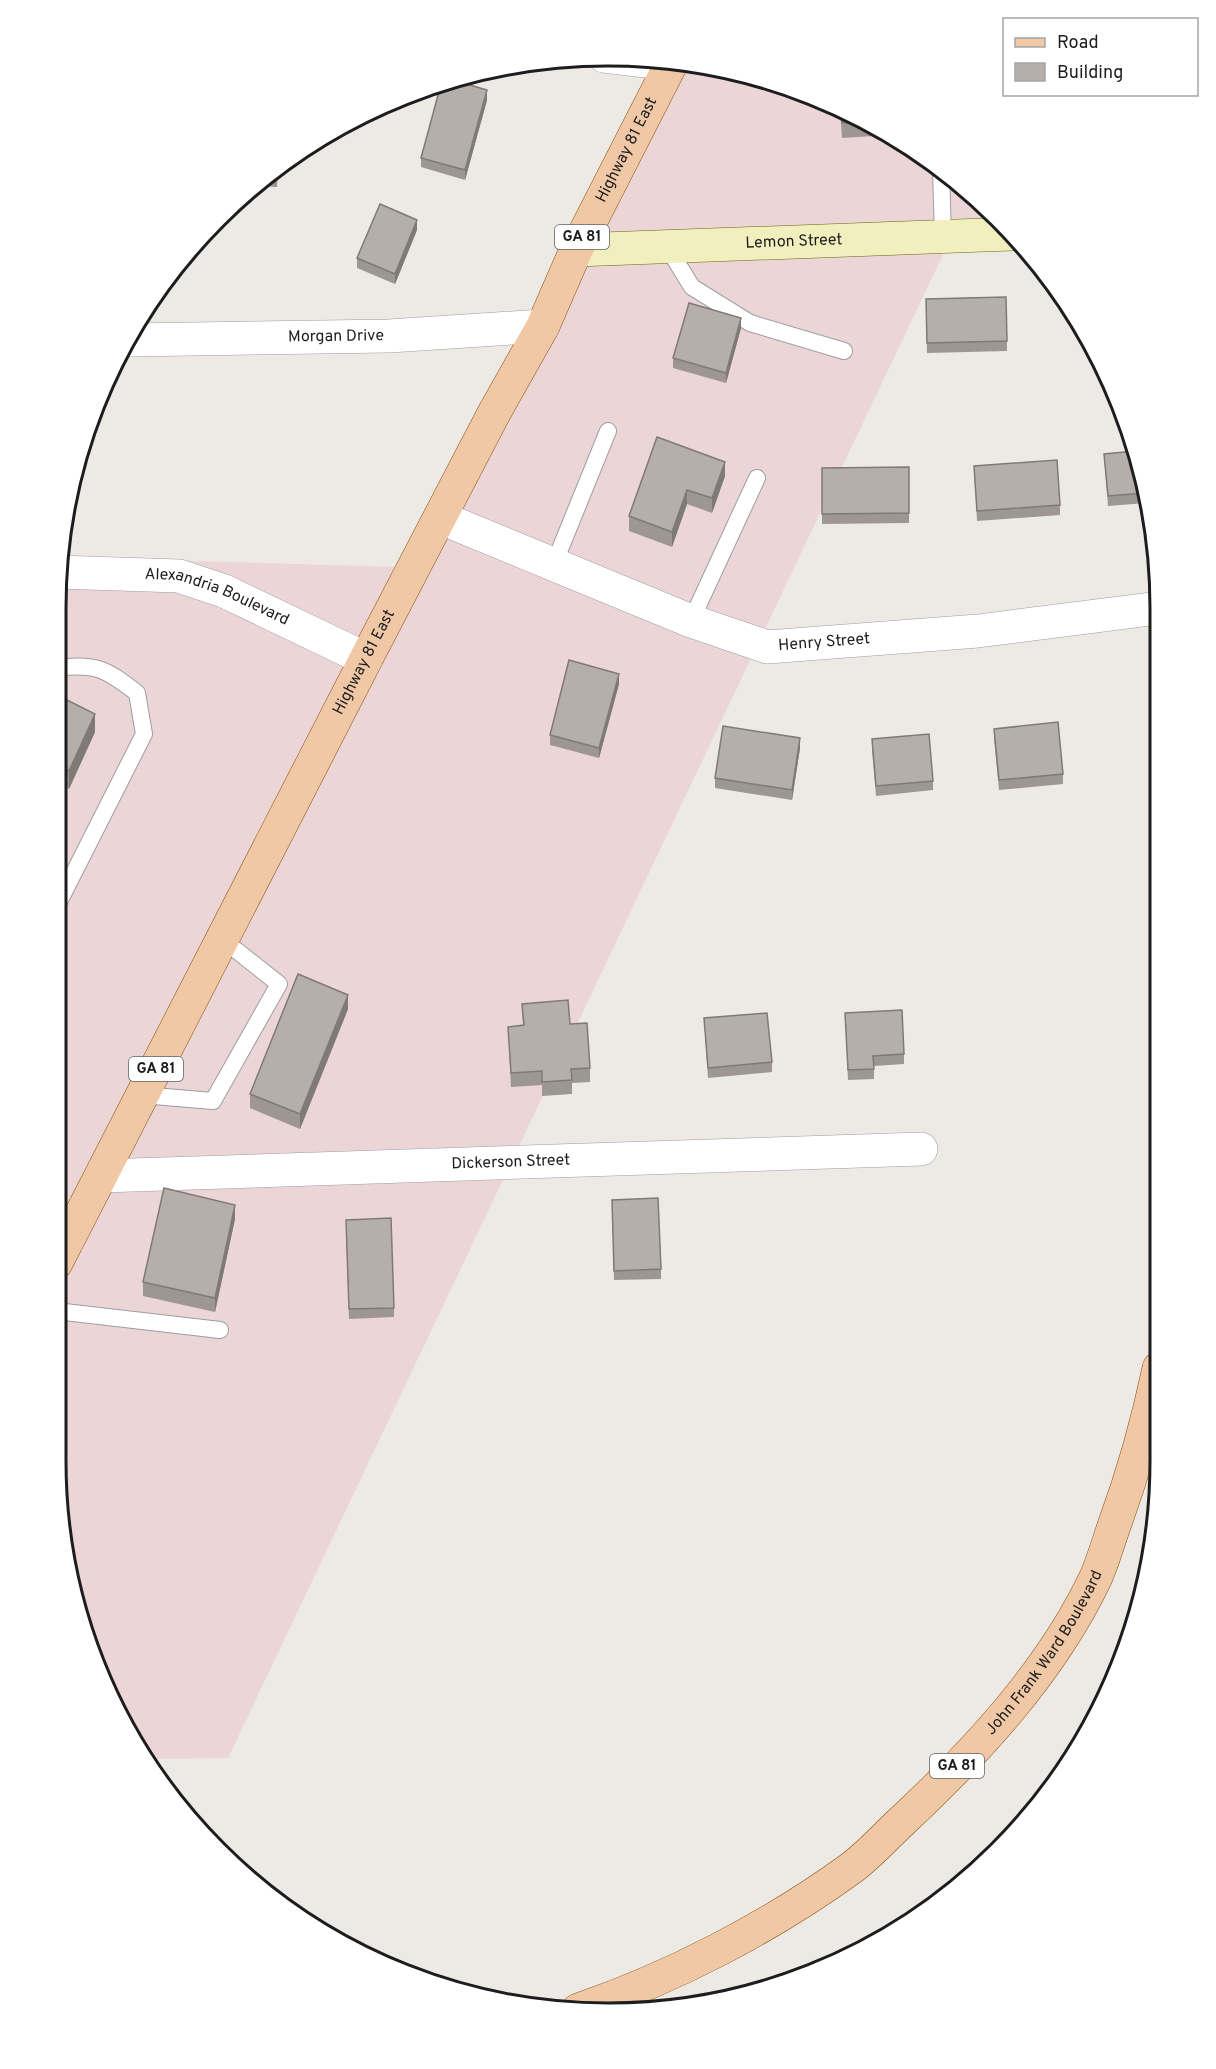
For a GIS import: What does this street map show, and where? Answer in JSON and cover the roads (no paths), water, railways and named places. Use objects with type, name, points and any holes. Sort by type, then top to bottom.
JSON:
[{"type":"main road","name":"Highway 81 East","points":[[66,1244],[366,659],[494,413],[543,326],[576,250],[668,70]]},
{"type":"main road","name":"John Frank Ward Boulevard","points":[[596,2003],[671,1973],[778,1916],[851,1868],[930,1795],[1006,1713],[1060,1641],[1096,1576],[1126,1494],[1150,1409]]},
{"type":"street","name":"Lemon Street","points":[[576,250],[1000,234]]},
{"type":"street","name":"Morgan Drive","points":[[137,340],[389,336],[543,326]]},
{"type":"street","name":"Henry Street","points":[[441,518],[691,621],[767,647],[978,631],[1150,609]]},
{"type":"street","name":"Alexandria Boulevard","points":[[67,572],[179,576],[224,591],[366,659]]},
{"type":"street","name":"Dickerson Street","points":[[101,1176],[921,1149]]},
{"type":"lane","points":[[941,181],[943,236]]},
{"type":"lane","points":[[666,245],[692,287],[750,323],[844,351]]},
{"type":"lane","points":[[554,564],[608,431]]},
{"type":"lane","points":[[691,621],[757,478]]},
{"type":"lane","points":[[66,667],[78,665],[108,670],[136,693],[144,734],[66,888]]},
{"type":"lane","points":[[142,1095],[213,1101],[279,984],[222,939]]},
{"type":"lane","points":[[66,1312],[220,1330]]}]
